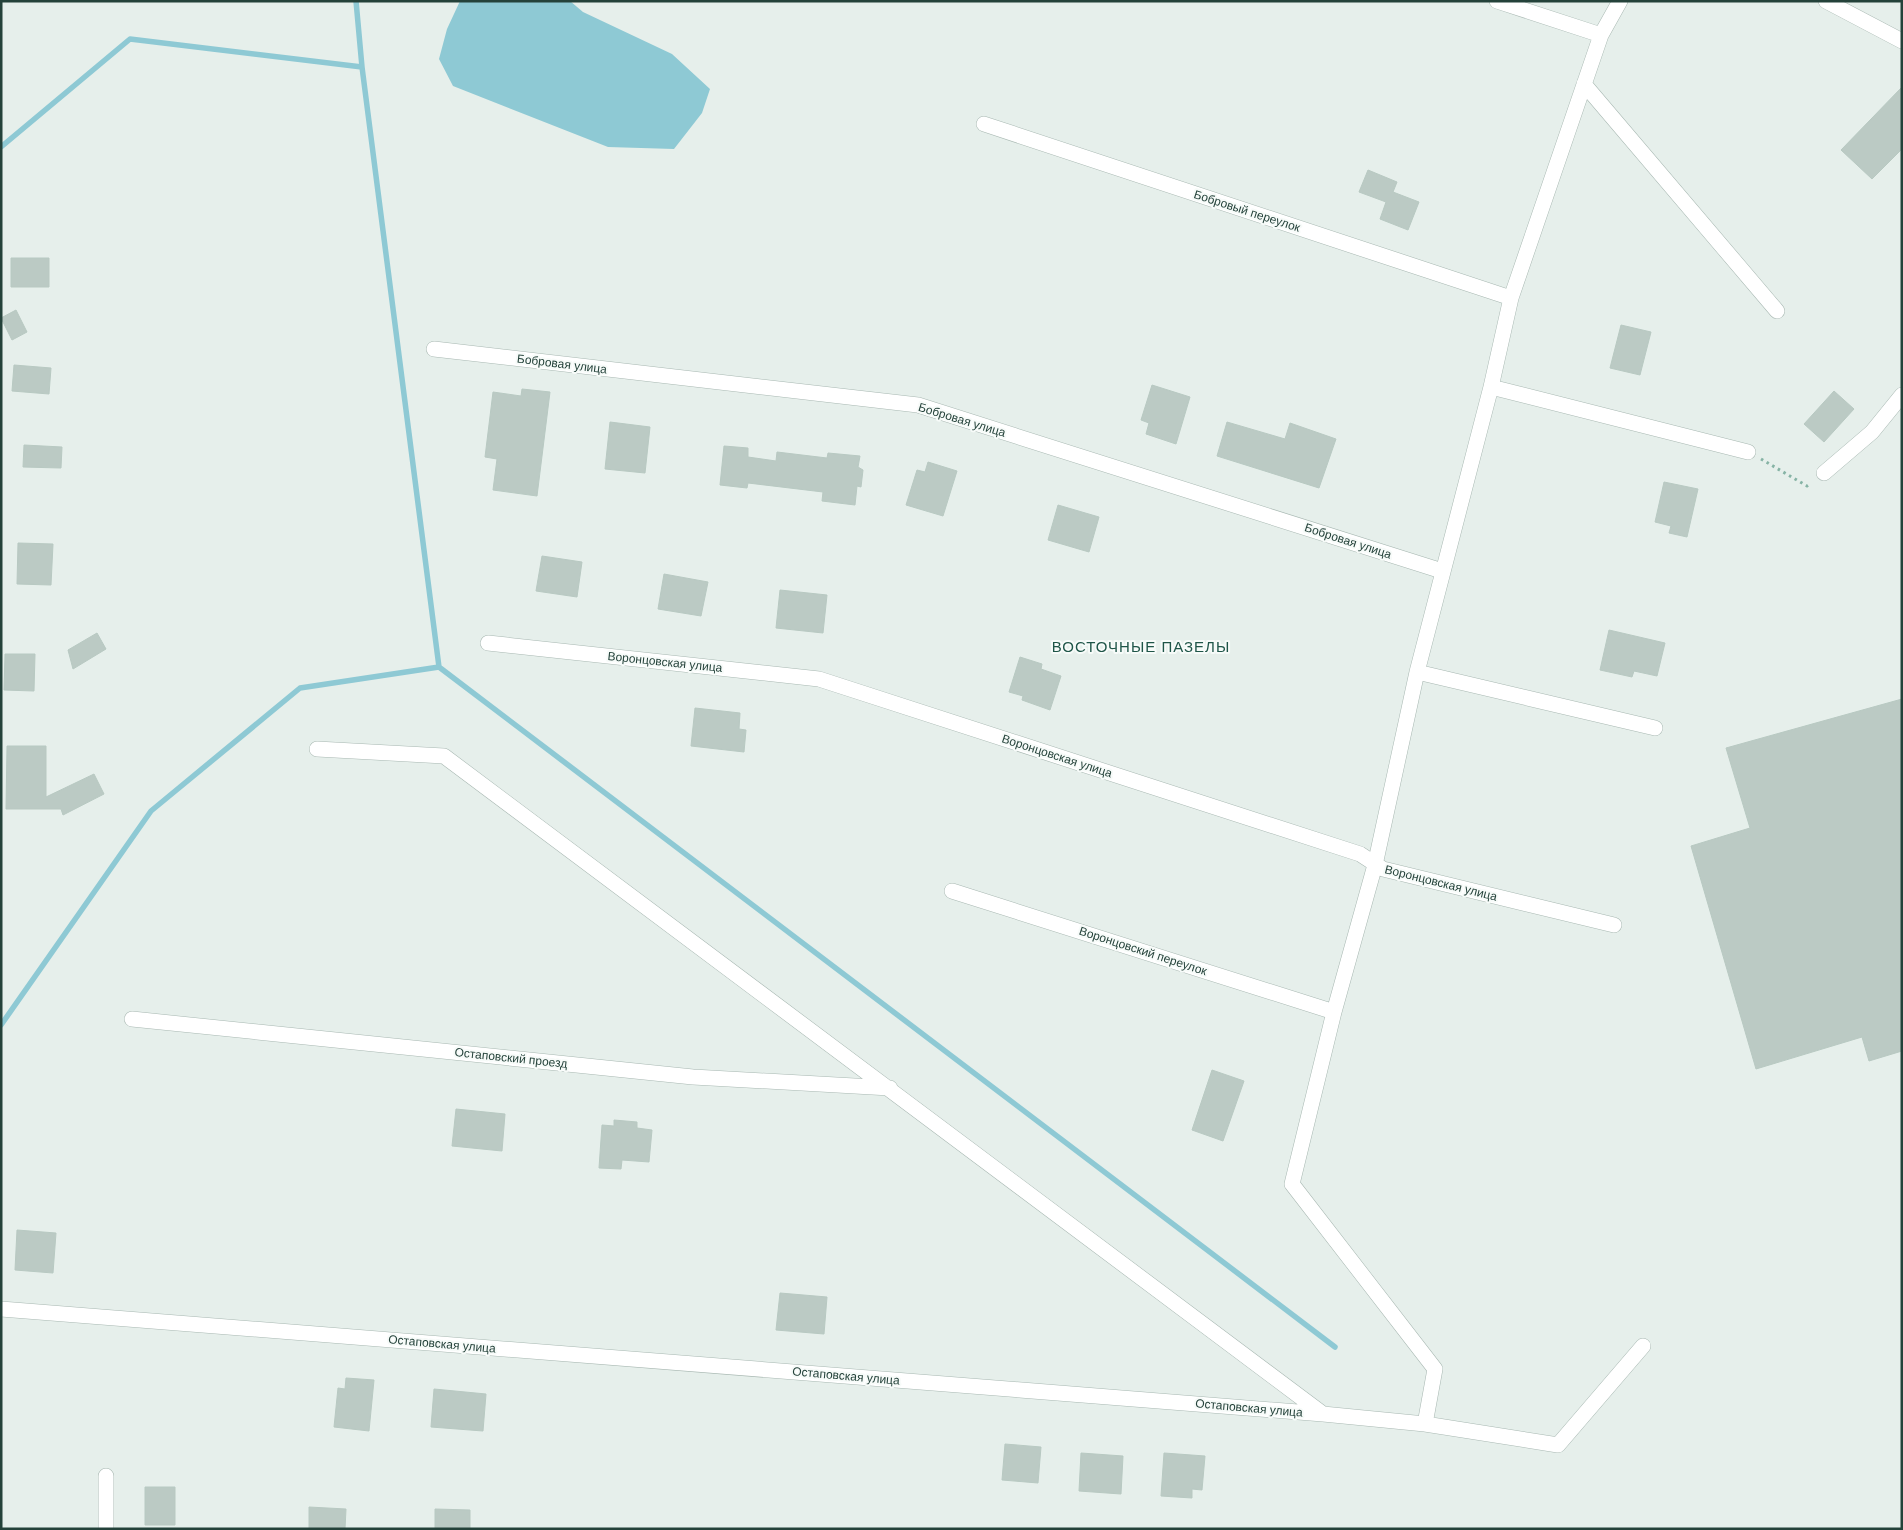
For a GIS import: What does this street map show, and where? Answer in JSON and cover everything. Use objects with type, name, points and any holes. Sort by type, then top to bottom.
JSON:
[{"type":"street","points":[[1497,1],[1602,35]]},
{"type":"street","points":[[1425,1424],[1435,1369],[1292,1184],[1334,1012],[1375,865],[1417,672],[1491,387],[1511,298],[1584,84],[1602,35],[1620,1]]},
{"type":"street","points":[[1826,1],[1902,41]]},
{"type":"street","points":[[1584,84],[1777,311]]},
{"type":"street","name":"Бобровый переулок","points":[[984,124],[1511,298]]},
{"type":"street","name":"Бобровая улица","points":[[434,349],[918,405],[1442,571]]},
{"type":"street","points":[[1491,387],[1748,452]]},
{"type":"street","points":[[1824,474],[1872,432],[1902,395]]},
{"type":"street","name":"Воронцовская улица","points":[[488,643],[819,679],[1360,854],[1383,869],[1614,925]]},
{"type":"street","points":[[1417,672],[1655,728]]},
{"type":"street","points":[[317,749],[444,756],[1323,1414]]},
{"type":"street","name":"Воронцовский переулок","points":[[952,891],[1334,1012]]},
{"type":"street","name":"Остаповский проезд","points":[[132,1019],[693,1077],[890,1088]]},
{"type":"street","name":"Остаповская улица","points":[[1,1309],[1323,1414],[1425,1424],[1558,1445],[1643,1346]]},
{"type":"street","points":[[106,1476],[106,1529]]},
{"type":"path","points":[[1748,452],[1807,486],[1824,474]]},
{"type":"water","points":[[460,1],[570,1],[583,12],[672,54],[710,89],[702,113],[674,149],[608,147],[453,86],[439,59],[447,29]]},
{"type":"building","points":[[1902,87],[1902,149],[1872,179],[1841,150]]},
{"type":"building","points":[[1368,170],[1397,182],[1393,192],[1419,202],[1408,230],[1380,219],[1386,202],[1359,192]]},
{"type":"building","points":[[11,258],[49,258],[49,287],[11,287]]},
{"type":"building","points":[[16,310],[27,332],[12,340],[1,318]]},
{"type":"building","points":[[1621,325],[1651,332],[1640,375],[1610,368]]},
{"type":"building","points":[[14,365],[51,368],[49,394],[12,391]]},
{"type":"building","points":[[1152,385],[1190,397],[1176,444],[1146,434],[1149,423],[1141,420]]},
{"type":"building","points":[[522,389],[550,392],[537,496],[493,490],[497,459],[485,457],[493,392],[521,396]]},
{"type":"building","points":[[1834,391],[1854,409],[1824,442],[1804,424]]},
{"type":"building","points":[[610,422],[650,427],[645,473],[605,469]]},
{"type":"building","points":[[1227,422],[1285,439],[1290,423],[1336,439],[1319,488],[1217,456]]},
{"type":"building","points":[[24,445],[62,447],[61,468],[23,467]]},
{"type":"building","points":[[724,446],[748,448],[748,457],[776,461],[777,452],[827,458],[828,453],[860,456],[858,467],[863,470],[861,487],[857,486],[855,505],[822,501],[823,492],[748,483],[747,488],[720,485]]},
{"type":"building","points":[[928,462],[957,471],[943,516],[906,505],[917,470],[925,472]]},
{"type":"building","points":[[1664,482],[1698,489],[1687,537],[1669,533],[1671,526],[1655,522]]},
{"type":"building","points":[[1058,505],[1099,517],[1089,552],[1048,540]]},
{"type":"building","points":[[18,543],[53,544],[51,585],[17,584]]},
{"type":"building","points":[[542,556],[582,562],[577,597],[536,591]]},
{"type":"building","points":[[664,574],[708,582],[701,616],[658,609]]},
{"type":"building","points":[[780,590],[827,595],[823,633],[776,628]]},
{"type":"building","points":[[1609,630],[1665,643],[1657,676],[1634,671],[1632,677],[1600,670]]},
{"type":"building","points":[[97,633],[106,649],[73,669],[68,650]]},
{"type":"building","points":[[5,654],[35,654],[34,691],[4,690]]},
{"type":"building","points":[[1020,657],[1042,664],[1041,669],[1061,676],[1050,710],[1022,700],[1023,696],[1009,692]]},
{"type":"building","points":[[1902,699],[1902,1051],[1869,1061],[1862,1037],[1756,1069],[1691,846],[1750,828],[1726,748]]},
{"type":"building","points":[[695,708],[740,713],[739,729],[746,730],[744,752],[691,746]]},
{"type":"building","points":[[7,746],[46,746],[46,797],[94,774],[104,794],[63,815],[61,809],[6,809]]},
{"type":"building","points":[[1212,1070],[1244,1081],[1223,1141],[1192,1130]]},
{"type":"building","points":[[456,1109],[505,1114],[502,1151],[452,1146]]},
{"type":"building","points":[[614,1120],[637,1122],[637,1128],[652,1130],[649,1162],[622,1160],[621,1169],[599,1168],[602,1125],[614,1126]]},
{"type":"building","points":[[17,1230],[56,1233],[53,1273],[15,1270]]},
{"type":"building","points":[[780,1293],[827,1297],[824,1334],[776,1330]]},
{"type":"building","points":[[346,1378],[374,1380],[369,1431],[334,1427],[338,1388],[345,1389]]},
{"type":"building","points":[[434,1389],[486,1394],[483,1431],[431,1427]]},
{"type":"building","points":[[1005,1444],[1041,1447],[1038,1483],[1002,1480]]},
{"type":"building","points":[[1081,1453],[1123,1456],[1121,1494],[1079,1491]]},
{"type":"building","points":[[1164,1453],[1205,1456],[1202,1490],[1192,1489],[1192,1498],[1161,1496]]},
{"type":"building","points":[[145,1487],[175,1487],[175,1525],[145,1525]]},
{"type":"building","points":[[309,1507],[346,1509],[345,1529],[309,1529]]},
{"type":"building","points":[[435,1509],[470,1510],[470,1529],[435,1529]]},
{"type":"waterway","points":[[356,1],[362,67],[439,667],[1335,1347]]},
{"type":"waterway","points":[[1,147],[130,39],[362,67]]},
{"type":"waterway","points":[[1,1025],[151,811],[300,688],[439,667]]},
{"type":"district","name":"ВОСТОЧНЫЕ ПАЗЕЛЫ","points":[[1141,646]]}]
